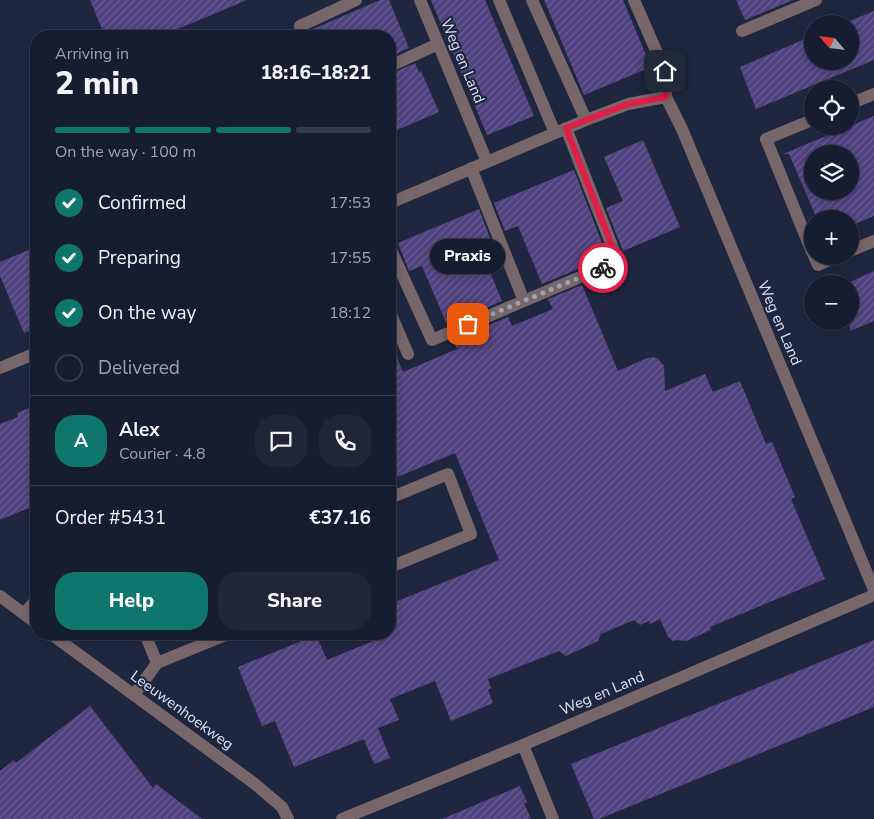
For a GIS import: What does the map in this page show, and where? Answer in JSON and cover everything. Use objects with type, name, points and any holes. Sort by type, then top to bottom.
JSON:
[{"type":"street","points":[[302,30],[300,26],[356,0]]},
{"type":"street","name":"Weg en Land","points":[[420,0],[487,162]]},
{"type":"street","points":[[396,261],[432,340],[618,261],[561,130],[499,0]]},
{"type":"street","points":[[532,0],[586,120]]},
{"type":"street","name":"Weg en Land","points":[[634,0],[665,71],[666,97],[682,129],[874,590]]},
{"type":"street","points":[[742,31],[816,0]]},
{"type":"street","points":[[396,63],[438,44]]},
{"type":"street","points":[[859,100],[874,94]]},
{"type":"street","points":[[396,200],[586,120],[628,104],[666,97]]},
{"type":"street","points":[[804,123],[766,139],[804,232]]},
{"type":"street","points":[[471,168],[524,301]]},
{"type":"street","points":[[859,247],[874,241]]},
{"type":"street","points":[[396,326],[408,354]]},
{"type":"street","points":[[0,368],[30,356]]},
{"type":"street","points":[[396,496],[448,474],[471,534],[396,565]]},
{"type":"street","name":"Weg en Land","points":[[342,819],[523,745],[874,595]]},
{"type":"street","points":[[0,596],[30,618]]},
{"type":"street","points":[[24,614],[30,607]]},
{"type":"street","name":"Leeuwenhoekweg","points":[[59,640],[255,784],[282,807],[288,819]]},
{"type":"street","points":[[147,640],[157,663]]},
{"type":"street","points":[[134,695],[157,663],[213,640]]},
{"type":"street","points":[[523,745],[553,819]]},
{"type":"building","points":[[90,0],[247,0],[175,30],[102,30]]},
{"type":"building","points":[[380,0],[389,0],[409,48],[396,54],[396,30],[311,30]]},
{"type":"building","points":[[431,0],[485,0],[534,116],[487,135]]},
{"type":"building","points":[[544,0],[623,0],[651,67],[584,95]]},
{"type":"building","points":[[736,0],[793,0],[745,20]]},
{"type":"building","points":[[874,11],[874,60],[859,66],[859,17]]},
{"type":"building","points":[[804,39],[804,70],[850,70],[826,80],[804,80],[804,89],[756,109],[740,67]]},
{"type":"building","points":[[415,63],[419,72],[421,71],[439,112],[396,130],[396,71]]},
{"type":"building","points":[[874,116],[874,216],[859,222],[859,210],[813,210],[809,200],[859,200],[859,145],[805,145],[828,135],[859,135],[859,122]]},
{"type":"building","points":[[643,140],[680,227],[623,251],[606,208],[623,201],[604,157]]},
{"type":"building","points":[[804,145],[804,189],[789,154],[783,154]]},
{"type":"building","points":[[574,170],[607,256],[596,257],[597,261],[542,284],[518,226],[505,231],[494,203]]},
{"type":"building","points":[[479,209],[490,238],[478,243],[502,301],[447,325],[422,266],[409,271],[398,243]]},
{"type":"building","points":[[30,250],[30,330],[24,333],[0,276],[0,262]]},
{"type":"building","points":[[874,271],[874,321],[859,327],[859,278]]},
{"type":"building","points":[[582,285],[618,371],[653,357],[658,359],[664,366],[665,391],[705,374],[713,392],[740,381],[766,444],[772,442],[795,497],[791,499],[825,579],[710,627],[711,630],[686,641],[673,641],[668,637],[660,619],[650,624],[649,621],[640,625],[634,620],[601,634],[598,641],[566,656],[559,651],[488,679],[491,688],[488,690],[493,703],[451,721],[435,681],[390,699],[399,720],[378,728],[390,758],[374,764],[364,739],[294,767],[275,721],[262,726],[238,667],[304,640],[318,640],[327,660],[376,640],[396,640],[396,602],[499,560],[455,453],[396,478],[396,355],[403,372],[457,349],[453,340],[508,317],[512,326],[553,309],[548,299]]},
{"type":"building","points":[[30,408],[30,508],[0,520],[0,424],[18,417],[17,413]]},
{"type":"building","points":[[874,640],[874,707],[599,819],[594,819],[571,764]]},
{"type":"building","points":[[90,706],[153,788],[156,784],[202,819],[0,819],[0,771],[14,760],[16,763]]},
{"type":"building","points":[[520,786],[527,802],[524,803],[531,819],[442,819]]},
{"type":"way so far","points":[[468,324],[603,268]]},
{"type":"place","name":"Praxis","points":[[468,324]]},
{"type":"route","points":[[603,268],[618,261],[566,128],[628,104],[666,97],[665,71]]}]
